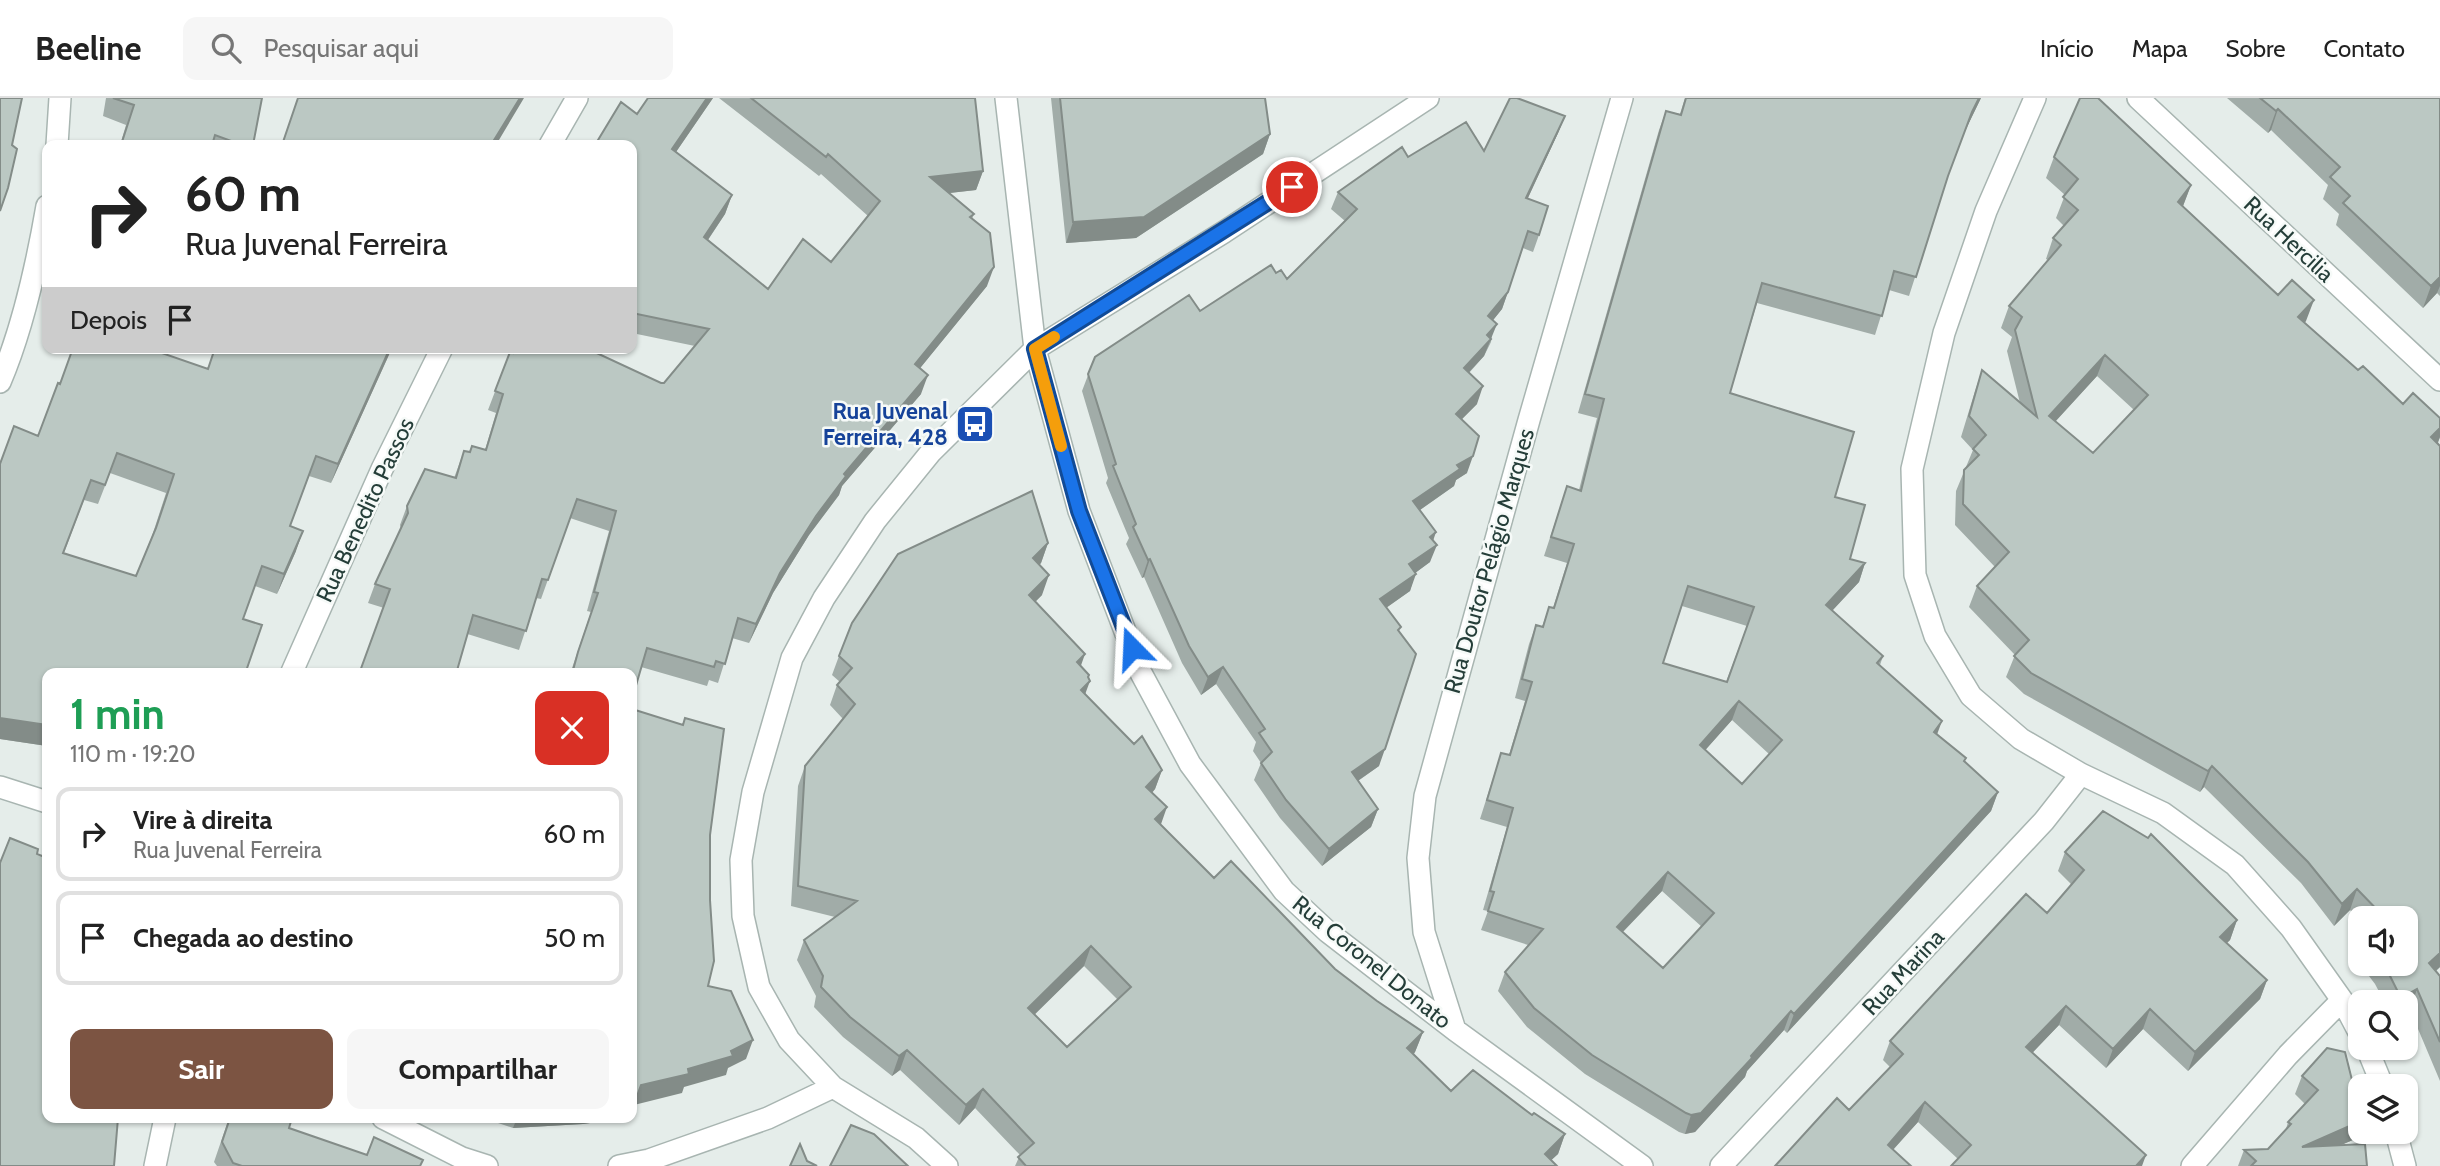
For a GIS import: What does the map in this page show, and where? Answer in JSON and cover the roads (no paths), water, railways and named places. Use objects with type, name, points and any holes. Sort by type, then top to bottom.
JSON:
[{"type":"street","points":[[57,140],[60,98]]},
{"type":"street","points":[[553,140],[577,98]]},
{"type":"street","name":"Rua Coronel Donato","points":[[1006,98],[1035,349],[1083,523],[1141,673],[1190,764],[1284,891],[1328,932],[1455,1030],[1642,1166]]},
{"type":"street","points":[[947,1166],[916,1138],[833,1087],[789,1040],[759,987],[743,916],[741,860],[753,792],[792,658],[824,598],[875,520],[931,452],[1035,349],[1224,232],[1428,98]]},
{"type":"street","name":"Rua Doutor Pelágio Marques","points":[[1455,1030],[1424,932],[1418,859],[1425,796],[1622,98]]},
{"type":"street","points":[[2035,98],[1986,211],[1944,333],[1912,469],[1915,575],[1936,636],[1971,696],[2021,739],[2081,774],[2163,813],[2235,865],[2291,928],[2348,1011]]},
{"type":"street","name":"Rua Hercilia","points":[[2137,98],[2440,380]]},
{"type":"street","points":[[0,382],[8,364],[42,235]]},
{"type":"street","name":"Rua Benedito Passos","points":[[294,668],[382,468],[439,354]]},
{"type":"street","name":"Rua Marina","points":[[1721,1166],[2044,821],[2081,774]]},
{"type":"street","points":[[0,788],[42,801]]},
{"type":"street","points":[[2192,1166],[2288,1055],[2342,1000]]},
{"type":"street","points":[[619,1166],[649,1160],[768,1118],[833,1087]]},
{"type":"street","points":[[155,1166],[164,1123]]},
{"type":"street","points":[[393,1123],[462,1158],[487,1166]]},
{"type":"street","points":[[2399,1144],[2405,1166]]},
{"type":"place","name":"Rua Juvenal Ferreira, 428","points":[[975,424]]}]
